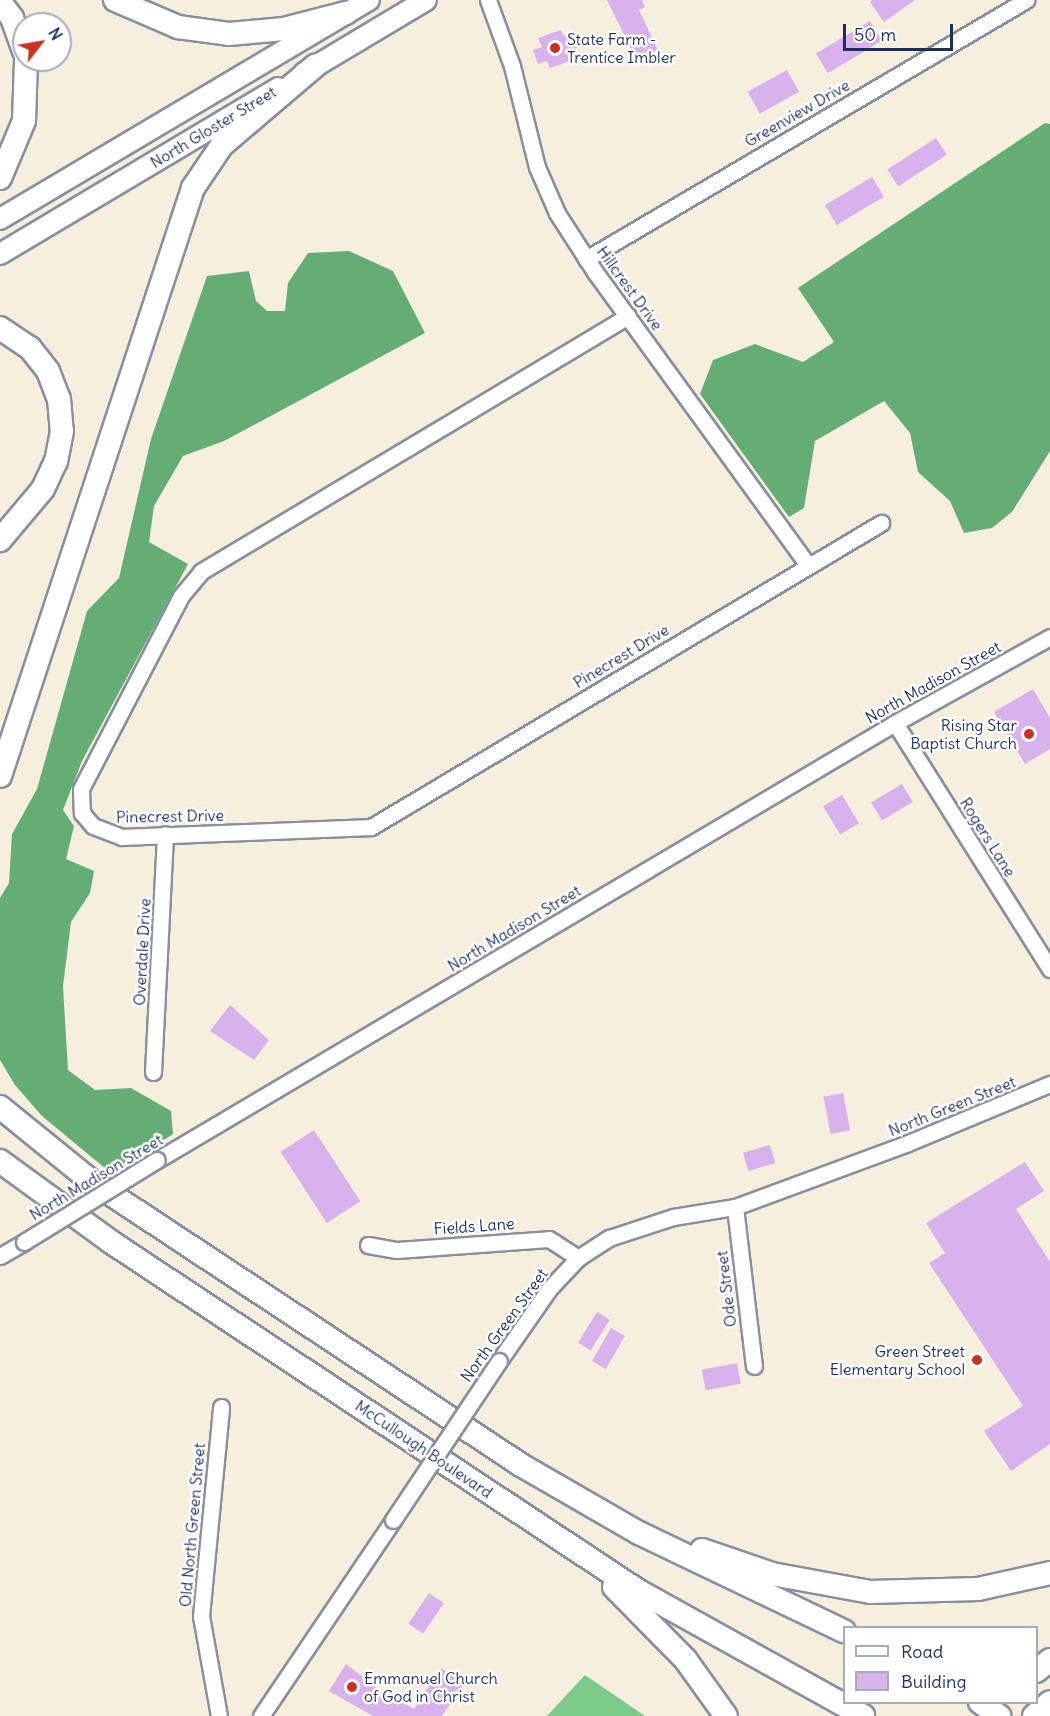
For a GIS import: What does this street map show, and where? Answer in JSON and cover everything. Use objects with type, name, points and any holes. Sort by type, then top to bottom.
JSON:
[{"type":"highway","points":[[115,0],[178,27],[229,34],[284,29],[346,13]]},
{"type":"highway","points":[[0,2],[12,18]]},
{"type":"highway","points":[[0,776],[175,235],[193,188],[222,146],[316,65]]},
{"type":"highway","points":[[0,178],[24,121],[26,72]]},
{"type":"highway","points":[[0,328],[30,348],[48,371],[59,399],[62,430],[56,461],[43,489],[0,540]]},
{"type":"highway","points":[[0,1091],[50,1150]]},
{"type":"highway","points":[[0,1107],[50,1150],[521,1465],[639,1533],[843,1631]]},
{"type":"highway","name":"McCullough Boulevard","points":[[0,1161],[111,1242],[636,1590],[863,1716]]},
{"type":"highway","points":[[521,1465],[710,1553],[807,1582],[870,1592],[941,1593],[1050,1573]]},
{"type":"highway","points":[[572,1547],[674,1647],[726,1716]]},
{"type":"highway","points":[[1038,1669],[1050,1660]]},
{"type":"highway","points":[[1034,1716],[1050,1701]]},
{"type":"highway","points":[[984,1704],[999,1716]]},
{"type":"highway","points":[[994,1716],[1004,1704]]},
{"type":"main road","name":"North Gloster Street","points":[[0,219],[369,0]]},
{"type":"main road","name":"North Gloster Street","points":[[0,254],[426,0]]},
{"type":"street","name":"Hillcrest Drive","points":[[488,0],[512,66],[541,178],[586,259],[807,564]]},
{"type":"street","name":"Greenview Drive","points":[[586,259],[1026,0]]},
{"type":"street","name":"Pinecrest Drive","points":[[628,316],[210,565],[193,579],[130,691],[79,797],[82,813],[99,831],[122,837],[353,830],[379,824],[807,564],[881,523]]},
{"type":"street","name":"North Madison Street","points":[[0,1256],[157,1160],[895,723],[1050,637]]},
{"type":"street","name":"Rogers Lane","points":[[895,723],[1050,969]]},
{"type":"street","name":"Overdale Drive","points":[[153,1072],[165,834]]},
{"type":"street","name":"North Green Street","points":[[261,1716],[499,1361],[549,1289],[578,1258],[609,1238],[635,1228],[735,1207],[908,1143],[1050,1084]]},
{"type":"street","name":"Ode Street","points":[[735,1207],[754,1366]]},
{"type":"street","name":"Fields Lane","points":[[368,1245],[397,1250],[549,1239],[578,1258]]},
{"type":"street","name":"Old North Green Street","points":[[219,1716],[201,1616],[221,1407]]},
{"type":"green space","points":[[1045,123],[1050,124],[1050,451],[1012,512],[992,528],[964,533],[950,501],[918,472],[910,433],[884,401],[815,441],[804,508],[789,517],[700,394],[713,360],[755,344],[803,362],[834,342],[798,288]]},
{"type":"green space","points":[[349,251],[393,271],[425,333],[224,441],[183,456],[154,506],[149,542],[188,564],[82,761],[63,810],[74,826],[66,859],[94,871],[90,893],[71,922],[63,986],[68,1070],[95,1090],[131,1088],[171,1111],[173,1134],[112,1174],[42,1116],[15,1085],[0,1060],[0,898],[9,883],[12,834],[37,789],[87,611],[119,578],[151,439],[207,276],[249,271],[256,301],[267,311],[285,311],[288,283],[308,253]]},
{"type":"green space","points":[[585,1675],[645,1716],[547,1716]]},
{"type":"building","points":[[607,0],[642,0],[645,7],[639,10],[658,50],[637,61]]},
{"type":"building","points":[[873,0],[915,0],[884,22],[870,2]]},
{"type":"building","points":[[870,21],[882,41],[828,73],[816,53]]},
{"type":"building","points":[[561,30],[564,36],[572,33],[577,48],[569,51],[573,60],[550,68],[547,61],[538,64],[533,50],[542,47],[538,38]]},
{"type":"building","points":[[787,70],[799,92],[760,114],[748,92]]},
{"type":"building","points":[[936,138],[947,155],[898,186],[887,170]]},
{"type":"building","points":[[872,177],[884,197],[837,225],[825,205]]},
{"type":"building","name":"Rising Star Baptist Church","points":[[1033,689],[1050,718],[1050,749],[1025,764],[994,712]]},
{"type":"building","points":[[902,784],[913,802],[882,821],[871,803]]},
{"type":"building","points":[[842,795],[859,823],[840,835],[823,806]]},
{"type":"building","points":[[230,1005],[269,1040],[254,1060],[210,1031]]},
{"type":"building","points":[[843,1093],[850,1130],[831,1134],[823,1097]]},
{"type":"building","points":[[314,1130],[360,1201],[327,1223],[280,1152]]},
{"type":"building","points":[[770,1145],[775,1163],[748,1171],[743,1153]]},
{"type":"building","name":"Green Street Elementary School","points":[[1025,1162],[1044,1191],[1016,1209],[1050,1262],[1050,1444],[1011,1471],[984,1431],[1023,1406],[929,1263],[945,1253],[926,1223]]},
{"type":"building","points":[[597,1312],[610,1320],[591,1350],[578,1343]]},
{"type":"building","points":[[611,1328],[625,1336],[606,1369],[592,1361]]},
{"type":"building","points":[[737,1363],[741,1384],[706,1390],[702,1370]]},
{"type":"building","points":[[429,1593],[444,1603],[423,1634],[408,1624]]},
{"type":"building","name":"Emmanuel Church of God in Christ","points":[[346,1664],[397,1703],[399,1700],[414,1709],[441,1668],[464,1684],[442,1716],[373,1716],[329,1691]]},
{"type":"place","name":"State Farm - Trentice Imbler","points":[[555,48]]},
{"type":"place","name":"Rising Star Baptist Church","points":[[1029,734]]},
{"type":"place","name":"Green Street Elementary School","points":[[977,1360]]},
{"type":"place","name":"Emmanuel Church of God in Christ","points":[[352,1687]]}]
